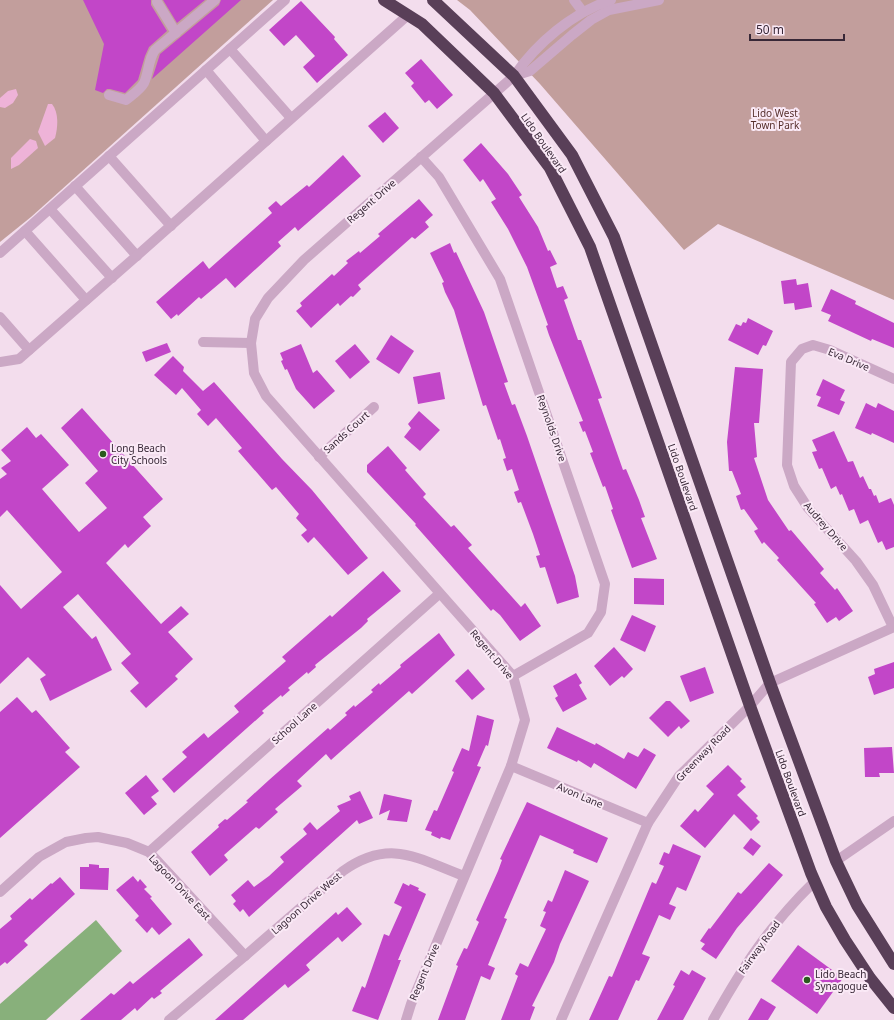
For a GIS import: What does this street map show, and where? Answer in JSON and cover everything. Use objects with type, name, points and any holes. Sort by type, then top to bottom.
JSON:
[{"type":"highway","name":"Lido Boulevard","points":[[384,0],[422,24],[494,93],[550,168],[590,247],[750,706],[814,882],[845,940],[870,978],[894,1008]]},
{"type":"highway","name":"Lido Boulevard","points":[[433,0],[514,76],[572,155],[614,237],[770,683],[836,861],[857,905],[894,964]]},
{"type":"street","points":[[109,95],[126,100],[138,91],[144,82],[151,56],[214,0]]},
{"type":"street","points":[[0,253],[285,0]]},
{"type":"street","points":[[574,0],[583,12]]},
{"type":"street","points":[[514,76],[523,62],[557,31],[583,12],[611,0]]},
{"type":"street","points":[[514,76],[530,71],[590,20],[609,10],[659,0]]},
{"type":"street","points":[[157,2],[176,33]]},
{"type":"street","points":[[0,362],[19,358],[29,350],[408,15]]},
{"type":"street","points":[[230,49],[291,118]]},
{"type":"street","points":[[206,70],[266,141]]},
{"type":"street","name":"Regent Drive","points":[[406,1020],[411,1004],[511,766],[525,720],[513,676],[439,594],[266,396],[254,373],[251,343],[255,319],[268,298],[304,260],[514,76]]},
{"type":"street","points":[[109,156],[171,226]]},
{"type":"street","name":"Reynolds Drive","points":[[421,157],[439,177],[500,279],[605,584],[601,612],[588,633],[513,676]]},
{"type":"street","points":[[75,186],[137,256]]},
{"type":"street","points":[[50,209],[112,278]]},
{"type":"street","points":[[25,231],[86,300]]},
{"type":"street","points":[[0,317],[29,350]]},
{"type":"street","points":[[203,342],[251,343]]},
{"type":"street","name":"Eva Drive","points":[[802,349],[813,345],[830,350],[894,379]]},
{"type":"street","name":"Audrey Drive","points":[[802,349],[791,362],[787,465],[794,486],[808,508],[856,561],[873,585],[894,627]]},
{"type":"street","name":"Sands Court","points":[[319,456],[374,407]]},
{"type":"street","name":"School Lane","points":[[149,852],[439,594]]},
{"type":"street","name":"Greenway Road","points":[[561,1020],[648,823],[679,776],[750,706],[770,683],[894,627]]},
{"type":"street","name":"Avon Lane","points":[[511,766],[648,823]]},
{"type":"street","points":[[836,861],[894,821]]},
{"type":"street","name":"Lagoon Drive East","points":[[0,892],[39,857],[70,840],[110,838],[149,852],[245,956]]},
{"type":"street","name":"Lagoon Drive West","points":[[169,1020],[343,871],[368,856],[382,853],[402,853],[464,876]]},
{"type":"street","name":"Fairway Road","points":[[713,1020],[738,975],[759,944],[791,906],[814,882]]},
{"type":"green space","points":[[0,0],[273,0],[31,217],[0,242]]},
{"type":"green space","name":"Lido West Town Park","points":[[457,0],[894,0],[894,300],[718,224],[684,250],[540,84],[470,10]]},
{"type":"sand","points":[[16,89],[18,95],[13,103],[5,108],[0,107],[0,98],[8,91]]},
{"type":"sand","points":[[48,104],[52,104],[56,112],[57,129],[55,138],[45,146],[38,132]]},
{"type":"sand","points":[[30,139],[36,141],[38,148],[19,165],[11,169],[11,158]]},
{"type":"shaded area","points":[[96,920],[122,951],[46,1020],[0,1020],[0,1004]]},
{"type":"building","points":[[83,0],[151,0],[151,5],[167,31],[149,47],[138,80],[125,93],[110,89],[107,89],[103,93],[95,90],[104,44]]},
{"type":"building","points":[[163,0],[205,0],[177,23]]},
{"type":"building","points":[[221,0],[241,0],[152,79],[160,54],[219,5]]},
{"type":"building","points":[[301,1],[335,37],[334,39],[348,55],[317,83],[303,67],[315,56],[296,35],[284,46],[269,30]]},
{"type":"building","points":[[421,59],[453,95],[437,109],[429,100],[425,103],[411,86],[414,83],[405,73]]},
{"type":"building","points":[[385,112],[399,128],[383,143],[368,126]]},
{"type":"building","points":[[481,143],[508,174],[522,195],[519,197],[538,227],[548,251],[550,250],[557,264],[550,267],[557,288],[563,286],[568,298],[564,300],[578,340],[581,340],[602,398],[598,399],[623,470],[626,469],[639,500],[645,517],[641,518],[657,559],[632,568],[611,510],[613,509],[605,486],[603,487],[590,453],[593,452],[585,431],[583,432],[579,422],[583,421],[549,335],[546,326],[548,325],[527,267],[508,229],[491,202],[496,199],[483,179],[480,182],[463,160]]},
{"type":"building","points":[[343,155],[361,176],[298,231],[295,227],[278,242],[281,246],[235,288],[226,278],[201,299],[199,297],[178,316],[177,314],[171,319],[156,302],[203,261],[209,269],[272,213],[268,208],[276,201],[281,206],[307,185],[309,187]]},
{"type":"building","points":[[419,199],[433,215],[425,222],[429,227],[415,239],[412,237],[358,285],[361,289],[353,297],[351,296],[340,306],[338,303],[311,328],[296,311],[302,306],[300,303],[332,274],[334,276],[348,263],[346,261],[359,251],[360,253],[380,236],[378,234]]},
{"type":"building","points":[[450,243],[454,253],[456,252],[484,312],[508,382],[504,383],[512,405],[515,404],[527,436],[575,576],[579,597],[557,604],[545,567],[540,568],[536,556],[540,555],[533,534],[521,502],[518,503],[514,492],[519,490],[512,469],[507,471],[503,459],[506,458],[500,439],[498,440],[486,405],[483,406],[454,310],[445,292],[442,283],[444,282],[430,253]]},
{"type":"building","points":[[796,279],[797,285],[808,283],[812,307],[795,310],[794,303],[784,304],[781,281]]},
{"type":"building","points":[[831,289],[856,301],[855,304],[894,323],[894,348],[872,339],[871,341],[828,321],[831,315],[821,311]]},
{"type":"building","points":[[748,318],[773,331],[766,346],[763,345],[758,355],[728,340],[736,324],[741,326],[743,322],[746,323]]},
{"type":"building","points":[[391,335],[414,351],[399,374],[376,359]]},
{"type":"building","points":[[167,343],[171,352],[146,362],[142,352]]},
{"type":"building","points":[[301,344],[313,373],[317,370],[335,391],[314,409],[296,389],[287,369],[285,370],[281,361],[283,360],[280,353]]},
{"type":"building","points":[[355,344],[370,362],[350,379],[335,361]]},
{"type":"building","points":[[173,356],[184,367],[183,371],[203,391],[214,382],[282,459],[312,490],[368,558],[348,575],[314,537],[308,543],[301,535],[307,530],[296,518],[299,514],[276,487],[272,490],[238,451],[242,448],[216,418],[208,426],[197,414],[201,410],[182,388],[176,395],[154,375]]},
{"type":"building","points":[[735,367],[763,369],[759,423],[754,423],[757,457],[754,458],[768,500],[789,531],[791,530],[824,569],[820,573],[835,590],[837,588],[853,611],[839,621],[836,617],[827,623],[814,604],[816,603],[777,560],[779,558],[764,542],[762,544],[754,531],[758,529],[744,509],[741,510],[736,496],[741,494],[732,471],[729,471],[727,442]]},
{"type":"building","points":[[440,372],[445,399],[418,404],[413,377]]},
{"type":"building","points":[[823,379],[845,390],[840,400],[845,402],[839,415],[817,406],[821,397],[816,395]]},
{"type":"building","points":[[866,403],[876,408],[878,403],[894,411],[894,443],[872,433],[871,435],[855,428]]},
{"type":"building","points":[[82,408],[163,499],[143,517],[151,526],[128,548],[125,544],[106,563],[161,624],[181,606],[189,614],[168,632],[193,659],[175,676],[178,679],[146,708],[130,691],[139,683],[121,663],[131,654],[78,594],[63,607],[92,639],[96,636],[112,670],[50,701],[40,679],[46,675],[28,657],[0,684],[0,585],[21,609],[62,572],[7,510],[0,517],[0,479],[7,474],[1,468],[11,461],[1,450],[27,427],[36,438],[41,434],[69,465],[42,489],[79,532],[107,508],[85,483],[98,471],[61,428]]},
{"type":"building","points":[[419,411],[440,430],[420,451],[404,437],[411,428],[408,424]]},
{"type":"building","points":[[834,431],[848,462],[853,461],[860,478],[863,476],[869,489],[871,489],[874,496],[876,495],[879,503],[891,498],[894,505],[894,547],[886,550],[882,541],[878,543],[868,520],[860,524],[854,509],[849,511],[842,494],[840,495],[836,486],[831,489],[822,468],[819,469],[812,452],[817,451],[812,440]]},
{"type":"building","points":[[388,446],[407,468],[405,470],[426,494],[423,497],[451,527],[454,525],[472,545],[468,548],[521,607],[525,603],[541,626],[520,641],[500,615],[493,609],[491,611],[415,525],[416,524],[367,472],[367,465]]},
{"type":"building","points":[[383,571],[401,591],[367,619],[368,621],[361,628],[315,665],[316,667],[308,674],[307,672],[288,688],[290,690],[282,697],[281,695],[262,711],[264,713],[174,793],[162,779],[187,757],[182,752],[204,733],[208,738],[239,712],[234,706],[286,661],[282,657],[330,615],[332,617]]},
{"type":"building","points":[[634,578],[664,579],[664,605],[634,604]]},
{"type":"building","points":[[632,615],[656,626],[645,652],[620,640]]},
{"type":"building","points":[[439,633],[455,655],[412,694],[409,691],[331,760],[326,754],[297,781],[302,786],[275,809],[278,812],[259,829],[256,827],[224,855],[228,860],[210,876],[191,852],[219,827],[218,825],[225,819],[227,820],[248,802],[246,801],[269,780],[328,728],[330,730],[347,715],[345,713],[373,692],[371,690],[379,683],[380,685],[401,667],[400,665]]},
{"type":"building","points":[[614,647],[633,669],[624,678],[622,676],[610,686],[594,666]]},
{"type":"building","points":[[894,662],[894,688],[874,695],[868,677],[875,674],[874,669]]},
{"type":"building","points":[[705,667],[714,693],[690,702],[680,676]]},
{"type":"building","points":[[468,669],[485,689],[472,700],[455,681]]},
{"type":"building","points":[[576,673],[582,683],[579,685],[587,699],[563,712],[555,698],[558,696],[553,686]]},
{"type":"building","points":[[17,697],[32,713],[36,710],[70,748],[65,752],[80,767],[0,838],[0,712]]},
{"type":"building","points":[[666,701],[670,701],[690,721],[681,729],[679,726],[668,737],[649,718]]},
{"type":"building","points":[[477,715],[494,720],[488,746],[486,745],[477,766],[481,767],[450,840],[441,837],[440,839],[431,835],[432,832],[425,830],[434,810],[437,811],[454,772],[452,771],[462,748],[469,751]]},
{"type":"building","points":[[557,727],[595,745],[596,743],[624,759],[628,752],[638,757],[644,748],[656,755],[636,789],[594,763],[591,768],[578,760],[577,762],[547,748]]},
{"type":"building","points":[[892,747],[894,773],[879,773],[880,777],[865,777],[864,748]]},
{"type":"building","points":[[728,765],[742,779],[740,781],[746,787],[737,795],[758,816],[756,818],[760,822],[751,831],[734,814],[705,848],[680,826],[695,809],[698,812],[714,794],[706,786]]},
{"type":"building","points":[[146,775],[159,791],[151,797],[157,804],[144,815],[125,793]]},
{"type":"building","points":[[360,791],[373,818],[359,824],[357,820],[249,917],[243,909],[240,912],[233,904],[236,901],[231,895],[248,880],[254,887],[269,876],[284,862],[280,857],[307,834],[303,829],[310,822],[317,830],[340,811],[337,806],[351,800],[349,796]]},
{"type":"building","points":[[384,794],[412,800],[407,822],[387,820],[390,810],[379,815]]},
{"type":"building","points":[[527,802],[608,838],[597,863],[573,853],[574,850],[540,835],[504,918],[507,919],[488,965],[495,968],[490,980],[481,976],[465,1020],[438,1020],[458,966],[456,965],[464,948],[467,949],[479,922],[476,920],[498,871],[502,860],[500,859]]},
{"type":"building","points":[[751,838],[761,846],[753,856],[743,848]]},
{"type":"building","points":[[673,844],[701,856],[686,891],[677,887],[669,904],[676,907],[670,920],[659,915],[642,954],[650,957],[639,981],[636,980],[618,1020],[589,1020],[609,976],[612,977],[652,882],[656,884],[664,866],[659,864],[664,852],[669,854]]},
{"type":"building","points":[[769,863],[783,875],[737,928],[716,959],[701,949],[705,944],[700,941],[738,892],[741,894]]},
{"type":"building","points":[[89,864],[99,865],[99,868],[109,868],[108,890],[80,889],[80,867],[89,867]]},
{"type":"building","points":[[565,870],[589,881],[560,944],[554,962],[532,1006],[535,1007],[530,1020],[501,1020],[518,976],[515,974],[520,963],[528,967],[546,929],[540,926],[546,912],[543,911],[548,900],[552,902]]},
{"type":"building","points":[[133,876],[138,882],[140,879],[147,887],[144,889],[152,897],[150,898],[172,924],[159,935],[152,927],[147,933],[135,920],[139,916],[116,890]]},
{"type":"building","points":[[60,877],[75,894],[24,941],[28,945],[7,964],[5,962],[0,966],[0,929],[12,919],[10,916],[30,898],[32,900]]},
{"type":"building","points":[[403,883],[419,888],[418,890],[426,894],[398,960],[401,960],[378,1020],[352,1011],[362,986],[365,988],[384,934],[389,936],[402,907],[394,903]]},
{"type":"building","points":[[347,907],[362,924],[342,942],[338,937],[306,965],[310,970],[288,988],[285,984],[243,1020],[215,1020],[336,912],[338,915]]},
{"type":"building","points":[[189,938],[203,955],[160,991],[162,993],[154,999],[152,997],[137,1011],[135,1008],[121,1020],[80,1020],[111,993],[114,995],[130,981],[133,984]]},
{"type":"building","name":"Lido Beach Synagogue","points":[[798,945],[843,978],[817,1014],[771,981]]},
{"type":"building","points":[[681,970],[689,975],[692,970],[706,978],[683,1020],[657,1020],[675,986],[673,985]]},
{"type":"building","points":[[761,998],[776,1007],[768,1020],[748,1020]]},
{"type":"place","name":"Long Beach City Schools","points":[[103,454]]},
{"type":"place","name":"Lido Beach Synagogue","points":[[807,980]]}]
